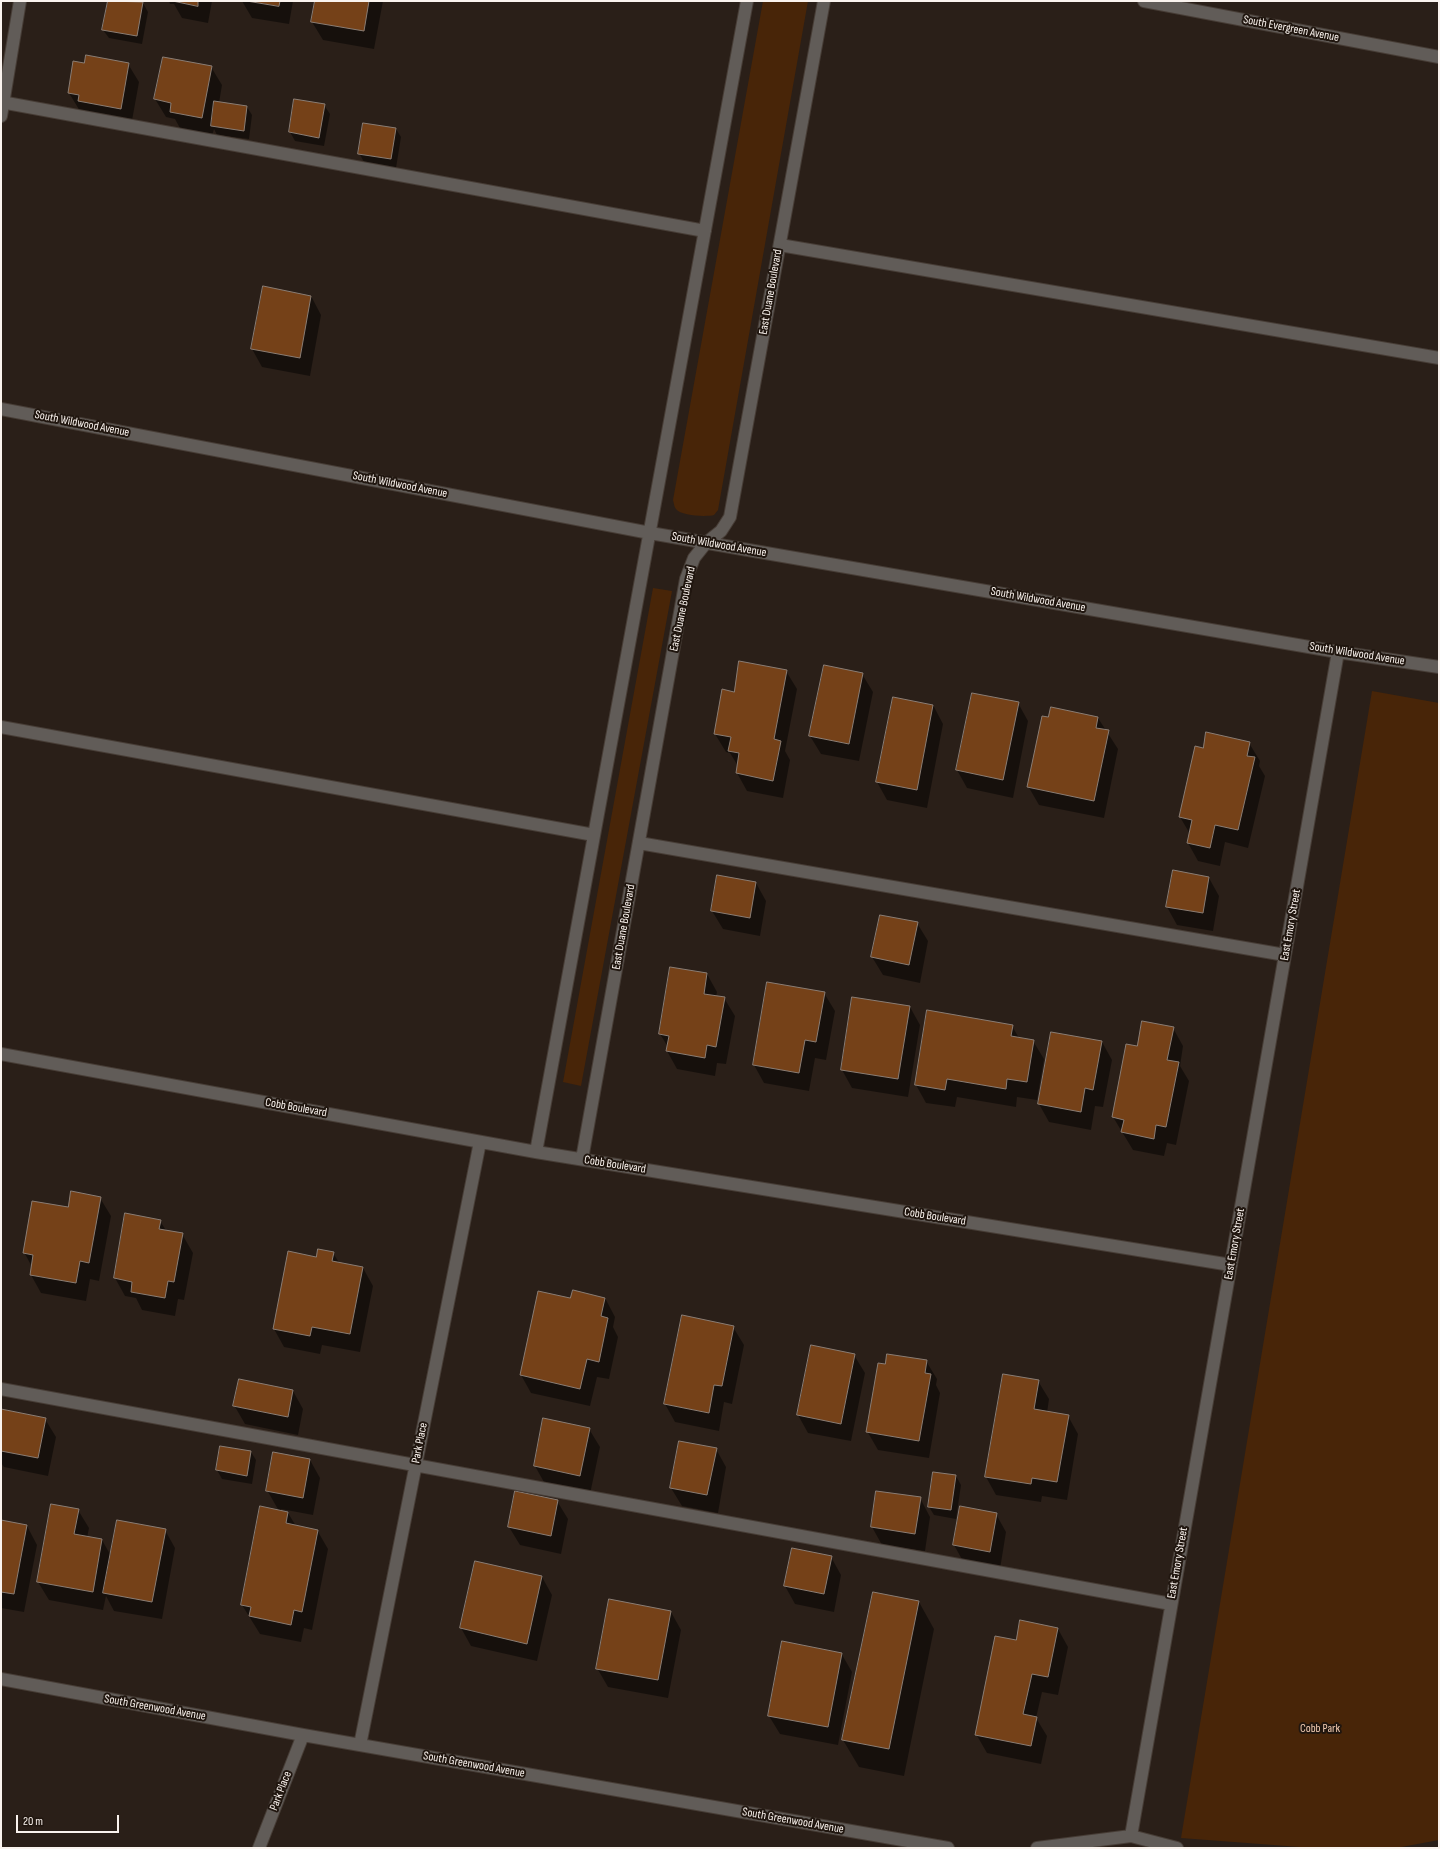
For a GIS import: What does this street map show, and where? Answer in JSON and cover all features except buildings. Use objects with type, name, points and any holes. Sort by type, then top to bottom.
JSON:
[{"type":"street","points":[[1,116],[2,102],[20,1]]},
{"type":"street","points":[[536,1152],[747,1]]},
{"type":"street","name":"East Duane Boulevard","points":[[582,1159],[686,579],[694,558],[706,543],[721,531],[730,517],[824,1]]},
{"type":"street","name":"South Evergreen Avenue","points":[[1144,1],[1439,57]]},
{"type":"street","points":[[2,102],[705,231]]},
{"type":"street","points":[[780,245],[1439,358]]},
{"type":"street","name":"South Wildwood Avenue","points":[[1,409],[650,533],[1338,652],[1439,667]]},
{"type":"street","name":"East Emory Street","points":[[1130,1836],[1338,652]]},
{"type":"street","points":[[1,727],[594,835]]},
{"type":"street","points":[[639,844],[1285,955]]},
{"type":"street","name":"Cobb Boulevard","points":[[1,1054],[536,1152],[1231,1265]]},
{"type":"street","name":"Park Place","points":[[360,1745],[480,1142]]},
{"type":"street","points":[[1,1389],[1171,1604]]},
{"type":"street","name":"South Greenwood Avenue","points":[[1,1680],[303,1735],[948,1848]]},
{"type":"street","name":"Park Place","points":[[259,1848],[303,1735]]},
{"type":"street","points":[[1037,1848],[1130,1836],[1177,1848]]},
{"type":"street","points":[[1098,1848],[1130,1836]]},
{"type":"green space","points":[[763,1],[808,1],[718,510],[714,515],[694,515],[683,513],[676,509],[673,500]]},
{"type":"green space","points":[[653,588],[672,591],[581,1086],[563,1082]]},
{"type":"green space","name":"Cobb Park","points":[[1372,691],[1439,703],[1439,1840],[1396,1848],[1313,1848],[1181,1838]]}]
